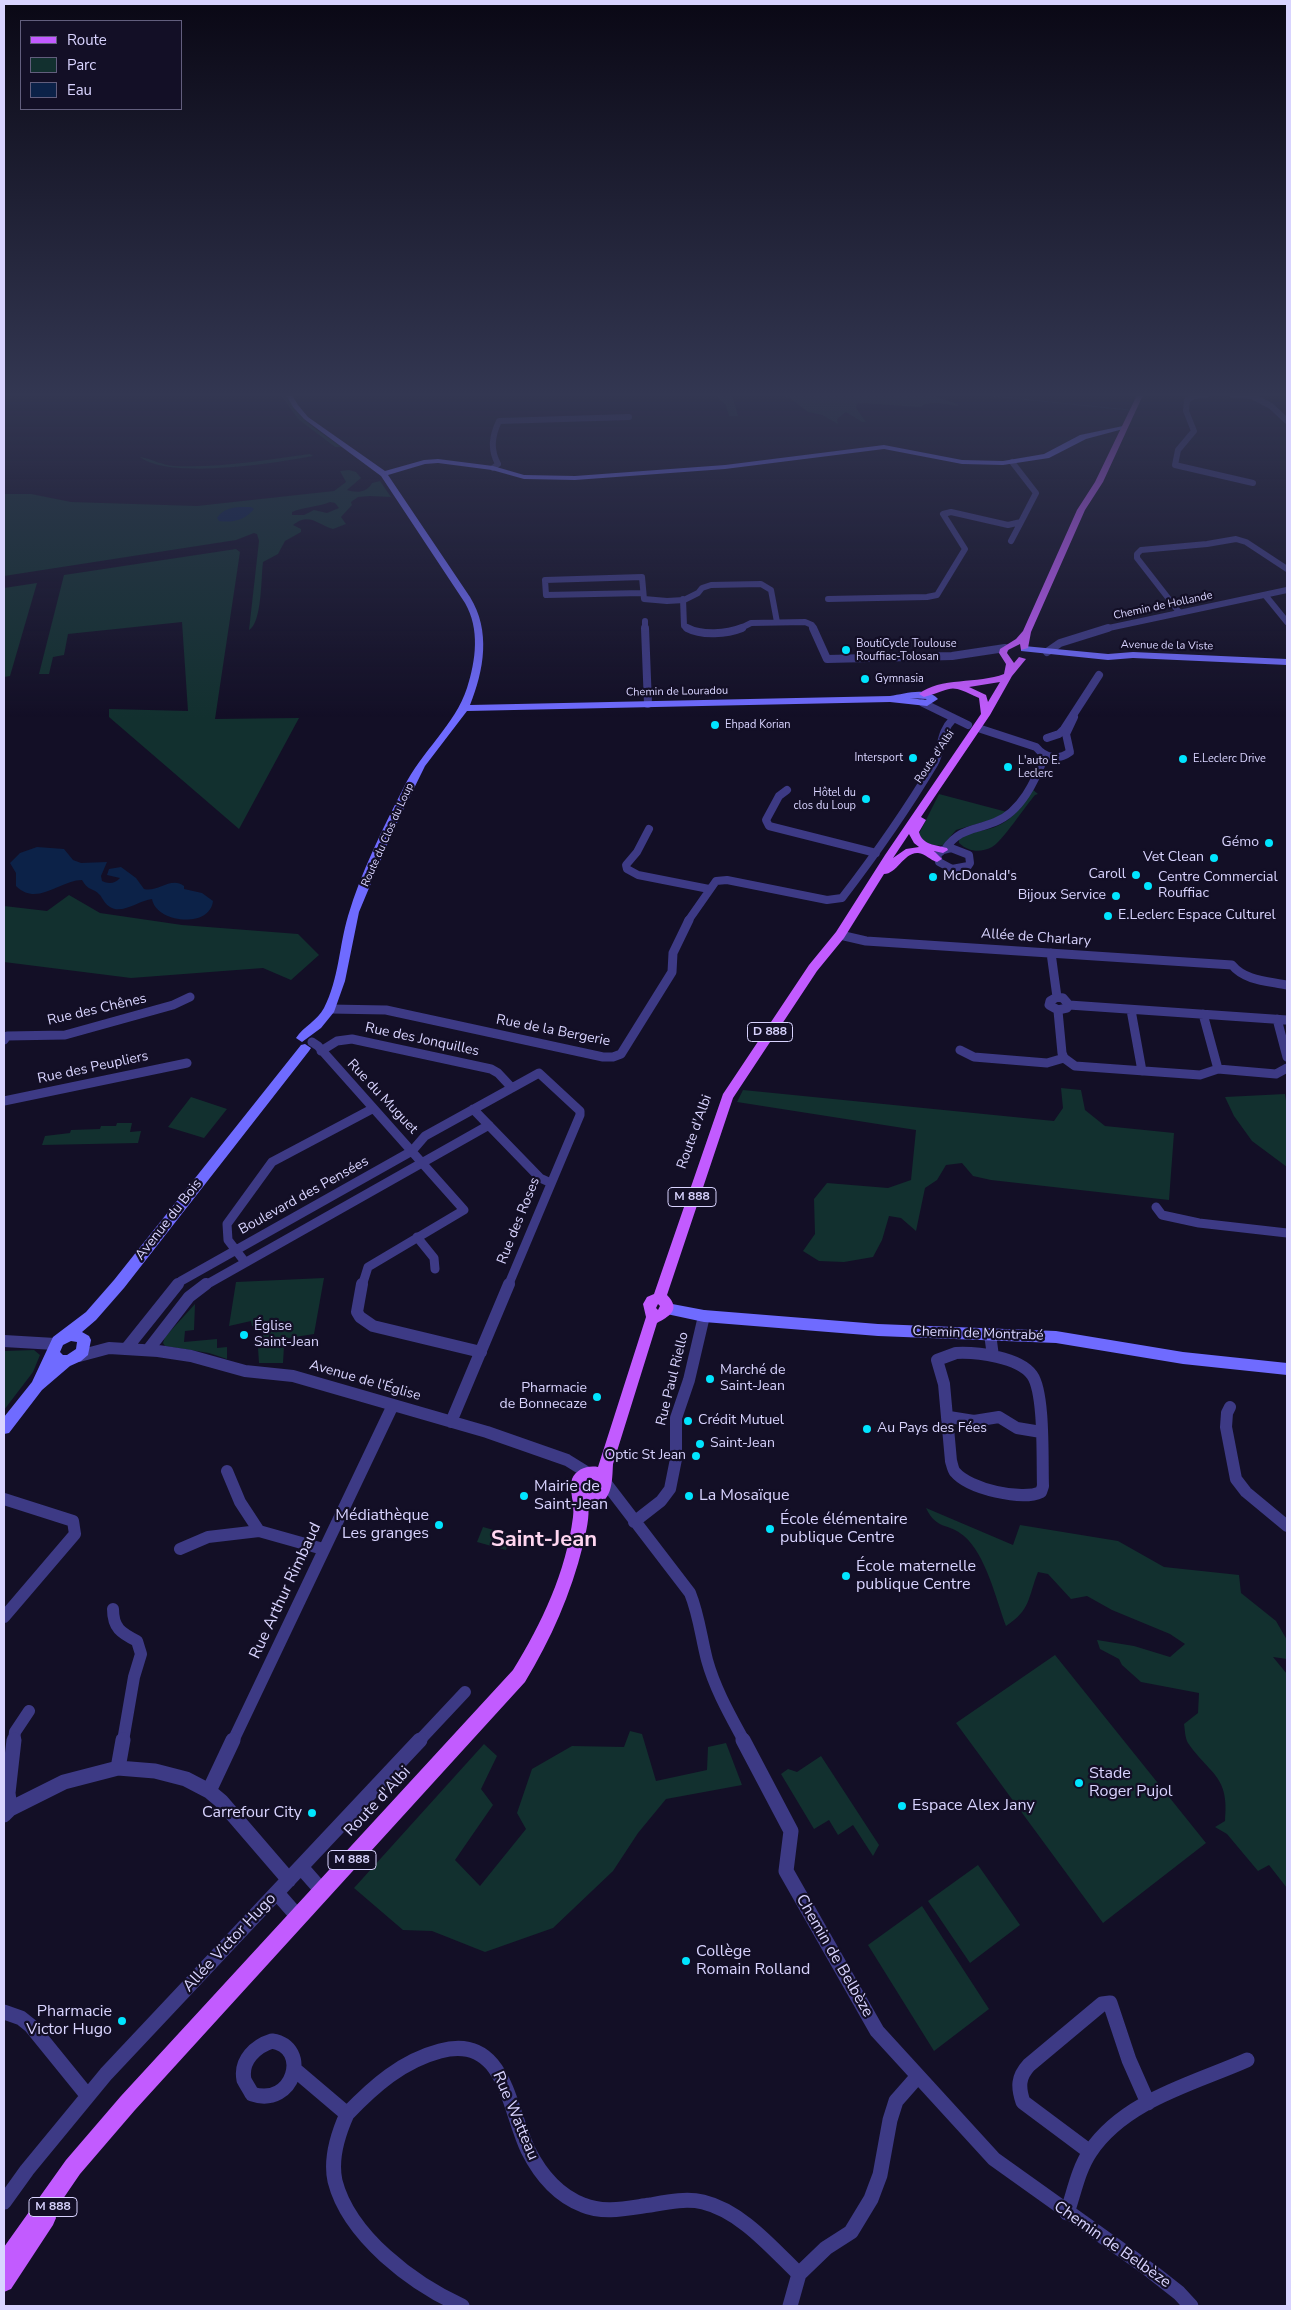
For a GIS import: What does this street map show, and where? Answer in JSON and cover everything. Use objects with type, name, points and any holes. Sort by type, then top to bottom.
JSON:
[{"type":"main road","name":"Route d'Albi","points":[[593,1484],[606,1464],[651,1321],[660,1308],[727,1097],[813,968],[840,935],[889,857],[1024,653],[1027,632],[1086,503]]},
{"type":"main road","name":"Route d'Albi","points":[[1007,652],[1027,632]]},
{"type":"main road","points":[[926,700],[946,685],[984,684],[1008,675],[1010,664],[1007,652],[1024,653]]},
{"type":"main road","points":[[926,700],[938,690],[966,688],[983,697],[985,714]]},
{"type":"main road","points":[[942,853],[921,844],[914,836],[914,832],[944,776]]},
{"type":"main road","points":[[872,885],[908,851],[922,850],[942,853]]},
{"type":"main road","name":"Route d'Albi","points":[[813,968],[824,944],[871,878],[889,857]]},
{"type":"main road","name":"Route d'Albi","points":[[4,2264],[73,2167],[182,2043],[323,1892],[519,1676],[542,1639],[553,1615],[593,1484],[597,1463],[635,1369]]},
{"type":"main road","name":"Route d'Albi","points":[[4,2282],[103,2133]]},
{"type":"street","name":"Route du Clos du Loup","points":[[308,1044],[317,1027],[330,1010],[341,982],[346,940],[354,912],[395,816],[410,784],[464,708],[477,664],[478,631],[475,614],[403,503]]},
{"type":"street","points":[[1011,541],[1031,503]]},
{"type":"street","points":[[828,598],[927,597],[937,595],[965,549],[944,513],[951,512],[1008,525],[1021,522]]},
{"type":"street","points":[[1179,612],[1138,558],[1137,554],[1141,550],[1242,540],[1287,569]]},
{"type":"street","points":[[643,593],[546,595],[545,580],[642,577],[644,599],[683,599],[696,596],[706,586],[761,584],[771,590],[777,622]]},
{"type":"street","name":"Chemin de Hollande","points":[[1046,652],[1051,647],[1086,633],[1287,590]]},
{"type":"street","points":[[1265,595],[1287,622]]},
{"type":"street","points":[[683,599],[684,626],[695,632],[727,632],[751,623],[805,622],[812,625],[827,660],[952,656],[983,652],[1007,652]]},
{"type":"street","points":[[645,621],[648,704]]},
{"type":"street","name":"Avenue de la Viste","points":[[1024,653],[1046,652],[1108,657],[1133,655],[1287,662]]},
{"type":"street","points":[[1041,767],[1070,752],[1066,734],[1099,675]]},
{"type":"street","name":"Chemin de Louradou","points":[[464,708],[890,699],[926,700]]},
{"type":"street","points":[[926,700],[953,719],[968,725]]},
{"type":"street","points":[[1036,747],[1044,739],[1062,732],[1074,717]]},
{"type":"street","points":[[649,829],[637,852],[626,864],[627,869],[638,875],[709,888],[716,881],[727,880],[776,891],[837,900],[846,894],[876,853],[935,762],[945,727],[953,719]]},
{"type":"street","points":[[981,729],[1036,747],[1045,756],[1061,757]]},
{"type":"street","points":[[1014,739],[1058,739],[1067,744]]},
{"type":"street","points":[[942,853],[962,831],[993,823],[1011,812],[1041,767],[1045,756]]},
{"type":"street","points":[[787,790],[779,796],[766,820],[768,826],[876,853]]},
{"type":"street","points":[[942,853],[946,868],[963,869],[968,866],[971,859],[963,851],[955,837]]},
{"type":"street","points":[[942,853],[963,851]]},
{"type":"street","name":"Rue de la Bergerie","points":[[330,1010],[386,1010],[603,1057],[613,1057],[625,1050],[672,972],[675,963],[673,954],[709,888]]},
{"type":"street","name":"Allée de Charlary","points":[[840,935],[866,941],[1232,965],[1235,970],[1248,976],[1287,985]]},
{"type":"street","points":[[1051,953],[1057,997]]},
{"type":"street","name":"Rue des Chênes","points":[[5,1036],[65,1035],[173,1005],[190,997]]},
{"type":"street","points":[[1058,1011],[1049,1005],[1050,1001],[1057,997],[1063,998],[1069,1005],[1282,1020],[1287,1057]]},
{"type":"street","points":[[1058,1011],[1067,1008],[1069,1005]]},
{"type":"street","points":[[1131,1010],[1142,1071]]},
{"type":"street","points":[[1058,1011],[1062,1053],[1064,1058],[1075,1066],[1200,1075],[1218,1069],[1276,1074],[1287,1068]]},
{"type":"street","points":[[1204,1014],[1218,1069]]},
{"type":"street","name":"Rue des Jonquilles","points":[[308,1044],[352,1039],[491,1069],[498,1073],[512,1088]]},
{"type":"street","name":"Rue du Muguet","points":[[308,1044],[412,1151],[464,1210],[416,1237]]},
{"type":"street","name":"Avenue du Bois","points":[[58,1344],[91,1316],[138,1260],[308,1044]]},
{"type":"street","points":[[960,1050],[974,1057],[1047,1063],[1064,1058]]},
{"type":"street","name":"Rue des Peupliers","points":[[4,1101],[187,1062]]},
{"type":"street","name":"Rue des Roses","points":[[452,1422],[580,1111],[540,1073],[512,1088]]},
{"type":"street","name":"Boulevard des Pensées","points":[[126,1349],[181,1281],[412,1151],[425,1136],[512,1088]]},
{"type":"street","points":[[245,1262],[226,1236],[227,1224],[268,1166],[282,1156],[372,1109]]},
{"type":"street","points":[[473,1109],[540,1178],[551,1183]]},
{"type":"street","name":"Boulevard des Pensées","points":[[148,1350],[196,1291],[489,1125]]},
{"type":"street","points":[[1156,1207],[1162,1215],[1199,1223],[1287,1233]]},
{"type":"street","points":[[435,1269],[434,1258],[416,1237],[368,1267],[364,1274],[358,1312],[360,1318],[373,1326],[481,1352]]},
{"type":"street","name":"Chemin de Montrabé","points":[[660,1308],[704,1316],[886,1331],[1056,1337],[1183,1358],[1287,1369]]},
{"type":"street","name":"Avenue du Bois","points":[[72,1359],[83,1351],[83,1340],[91,1316]]},
{"type":"street","name":"Rue Paul Riello","points":[[634,1522],[661,1501],[670,1489],[676,1458],[676,1418],[689,1380],[704,1316]]},
{"type":"street","points":[[990,1334],[993,1356]]},
{"type":"street","points":[[4,1342],[58,1344],[76,1335],[83,1340]]},
{"type":"street","name":"Avenue de l'Église","points":[[83,1340],[109,1348],[148,1350],[191,1356],[244,1372],[293,1376],[487,1432],[550,1455],[593,1484]]},
{"type":"street","points":[[58,1344],[58,1360],[72,1359]]},
{"type":"street","points":[[4,1428],[37,1386],[58,1344]]},
{"type":"street","name":"Avenue de l'Église","points":[[72,1359],[109,1348]]},
{"type":"street","points":[[951,1353],[993,1356],[1021,1365],[1036,1380],[1041,1432],[1042,1489],[1035,1495],[1020,1495],[979,1488],[955,1472],[952,1461],[949,1417],[937,1360],[951,1353]]},
{"type":"street","points":[[37,1386],[72,1359]]},
{"type":"street","name":"Rue Arthur Rimbaud","points":[[209,1791],[393,1405]]},
{"type":"street","points":[[1230,1407],[1227,1413],[1226,1427],[1236,1478],[1246,1492],[1287,1526]]},
{"type":"street","points":[[949,1417],[974,1421],[999,1417],[1017,1428],[1041,1432]]},
{"type":"street","points":[[227,1471],[240,1502],[259,1531]]},
{"type":"street","name":"Chemin de Belbèze","points":[[593,1484],[618,1508],[624,1509],[685,1585],[694,1601],[707,1660],[718,1691],[792,1831],[786,1871],[877,2031],[994,2159],[1067,2213],[1151,2271],[1179,2293],[1191,2306]]},
{"type":"street","points":[[4,1499],[73,1521],[75,1534],[4,1616]]},
{"type":"street","points":[[180,1549],[208,1537],[259,1531],[323,1549]]},
{"type":"street","points":[[113,1609],[113,1623],[118,1631],[137,1641],[141,1654],[134,1677],[118,1768]]},
{"type":"street","name":"Allée Victor Hugo","points":[[4,2202],[87,2095],[465,1692]]},
{"type":"street","points":[[7,1812],[15,1732],[29,1711]]},
{"type":"street","points":[[7,1812],[64,1782],[118,1768],[163,1773],[186,1779],[209,1791],[289,1880]]},
{"type":"street","points":[[300,1867],[323,1892]]},
{"type":"street","points":[[277,1892],[299,1918]]},
{"type":"street","points":[[1090,2152],[1023,2102],[1018,2090],[1018,2080],[1022,2071],[1102,2004],[1110,2003],[1114,2010],[1129,2060],[1148,2102]]},
{"type":"street","points":[[4,2012],[21,2018],[31,2026],[87,2095]]},
{"type":"street","name":"Rue Watteau","points":[[347,2114],[384,2078],[428,2054],[456,2047],[478,2051],[490,2062],[500,2077],[531,2159],[555,2190],[582,2205],[596,2209],[631,2208],[682,2201],[703,2202],[728,2212],[799,2274]]},
{"type":"street","points":[[1067,2213],[1090,2152],[1117,2121],[1148,2102],[1247,2060]]},
{"type":"street","points":[[294,2068],[347,2114],[336,2147],[335,2180],[342,2201],[358,2225],[404,2273],[462,2306]]},
{"type":"street","points":[[790,2306],[799,2274],[826,2248],[851,2232],[871,2199],[880,2175],[890,2120],[896,2101],[918,2076]]},
{"type":"green space","points":[[4,503],[96,503],[197,506],[226,503],[328,503],[292,512],[292,515],[304,515],[314,510],[327,513],[339,508],[334,503],[351,503],[352,505],[341,517],[346,524],[333,529],[308,519],[293,525],[301,529],[301,532],[285,541],[278,554],[263,562],[259,610],[253,626],[249,630],[259,541],[257,534],[254,533],[236,540],[4,576]]},
{"type":"green space","points":[[236,549],[240,552],[215,719],[299,718],[239,829],[109,717],[109,709],[188,711],[182,622],[68,634],[64,655],[53,657],[49,674],[39,674],[64,575]]},
{"type":"green space","points":[[37,583],[10,676],[4,677],[4,588]]},
{"type":"green space","points":[[1032,789],[1038,794],[1035,795],[992,847],[979,851],[971,850],[959,843],[959,839],[965,835],[994,827],[1008,820],[1018,810]]},
{"type":"green space","points":[[939,794],[1007,812],[997,818],[956,830],[943,845],[932,845],[918,836]]},
{"type":"green space","points":[[69,895],[100,913],[182,925],[298,934],[319,955],[291,980],[263,968],[131,978],[4,962],[4,906],[47,911]]},
{"type":"green space","points":[[1061,1088],[1081,1090],[1085,1110],[1105,1126],[1174,1133],[1169,1200],[991,1180],[973,1176],[962,1163],[946,1165],[937,1180],[925,1188],[916,1231],[901,1218],[889,1216],[882,1240],[873,1257],[844,1262],[819,1261],[803,1251],[815,1234],[814,1199],[827,1183],[888,1188],[911,1180],[916,1130],[737,1102],[743,1090],[1054,1121],[1063,1108]]},
{"type":"green space","points":[[1285,1094],[1287,1107],[1287,1167],[1252,1141],[1234,1116],[1225,1097]]},
{"type":"green space","points":[[191,1097],[227,1109],[204,1138],[168,1127]]},
{"type":"green space","points":[[117,1123],[132,1123],[130,1132],[141,1131],[138,1143],[42,1145],[45,1136],[70,1133],[71,1130],[100,1129],[101,1126],[116,1126]]},
{"type":"green space","points":[[324,1278],[314,1334],[263,1342],[263,1329],[252,1326],[251,1321],[229,1326],[236,1282]]},
{"type":"green space","points":[[195,1304],[194,1330],[185,1331],[184,1342],[217,1339],[217,1348],[227,1347],[227,1359],[209,1353],[165,1346],[163,1343],[165,1337]]},
{"type":"green space","points":[[284,1346],[283,1363],[259,1363],[258,1348]]},
{"type":"green space","points":[[34,1350],[40,1355],[33,1372],[4,1410],[4,1351]]},
{"type":"green space","points":[[926,1508],[1013,1545],[1020,1525],[1118,1541],[1164,1567],[1239,1575],[1241,1593],[1276,1621],[1287,1640],[1287,1659],[1273,1657],[1287,1674],[1287,1888],[1269,1865],[1258,1871],[1227,1834],[1215,1827],[1225,1821],[1226,1806],[1221,1784],[1188,1743],[1184,1724],[1198,1713],[1199,1693],[1141,1682],[1122,1665],[1119,1659],[1100,1649],[1097,1640],[1134,1646],[1170,1657],[1185,1644],[1170,1634],[1112,1610],[1087,1596],[1071,1599],[1048,1574],[1038,1572],[1028,1602],[1020,1614],[1006,1626],[989,1578],[972,1544],[958,1532],[934,1520]]},
{"type":"green space","points":[[483,1527],[512,1535],[506,1550],[477,1542]]},
{"type":"green space","name":"Stade Roger Pujol","points":[[1055,1655],[1206,1843],[1103,1923],[956,1723]]},
{"type":"green space","points":[[630,1731],[642,1734],[656,1781],[707,1770],[708,1747],[726,1743],[742,1785],[666,1799],[638,1833],[613,1871],[553,1928],[485,1952],[432,1931],[403,1930],[354,1888],[484,1744],[497,1756],[481,1789],[493,1805],[455,1860],[480,1886],[526,1829],[517,1813],[532,1769],[572,1746],[624,1747]]},
{"type":"green space","points":[[821,1756],[879,1845],[873,1856],[853,1825],[838,1835],[829,1820],[814,1829],[781,1774],[788,1769],[797,1772]]},
{"type":"green space","points":[[978,1865],[1020,1925],[970,1963],[928,1901]]},
{"type":"green space","points":[[922,1906],[989,2009],[934,2051],[868,1945]]},
{"type":"water","points":[[251,507],[254,509],[247,516],[238,520],[224,522],[219,521],[217,518],[228,509]]},
{"type":"water","points":[[37,847],[64,849],[73,860],[81,863],[107,862],[101,876],[104,882],[111,883],[118,880],[120,878],[107,875],[109,869],[121,867],[136,878],[144,889],[149,890],[179,883],[184,886],[184,889],[202,893],[213,901],[210,910],[203,916],[193,919],[172,918],[156,907],[152,899],[125,908],[115,909],[108,906],[100,895],[89,888],[82,880],[40,893],[24,892],[16,886],[16,873],[10,863],[20,853]]},
{"type":"place","name":"BoutiCycle Toulouse Rouffiac-Tolosan","points":[[846,650]]},
{"type":"place","name":"Gymnasia","points":[[865,679]]},
{"type":"place","name":"Ehpad Korian","points":[[715,725]]},
{"type":"place","name":"Intersport","points":[[913,758]]},
{"type":"place","name":"E.Leclerc Drive","points":[[1183,759]]},
{"type":"place","name":"L'auto E. Leclerc","points":[[1008,767]]},
{"type":"place","name":"Hôtel du clos du Loup","points":[[866,799]]},
{"type":"place","name":"Gémo","points":[[1269,843]]},
{"type":"place","name":"Vet Clean","points":[[1214,858]]},
{"type":"place","name":"Caroll","points":[[1136,875]]},
{"type":"place","name":"McDonald's","points":[[933,877]]},
{"type":"place","name":"Centre Commercial Rouffiac","points":[[1148,886]]},
{"type":"place","name":"Bijoux Service","points":[[1116,896]]},
{"type":"place","name":"E.Leclerc Espace Culturel","points":[[1108,916]]},
{"type":"place","name":"Église Saint-Jean","points":[[244,1335]]},
{"type":"place","name":"Marché de Saint-Jean","points":[[710,1379]]},
{"type":"place","name":"Pharmacie de Bonnecaze","points":[[597,1397]]},
{"type":"place","name":"Crédit Mutuel","points":[[688,1421]]},
{"type":"place","name":"Au Pays des Fées","points":[[867,1429]]},
{"type":"place","name":"Saint-Jean","points":[[700,1444]]},
{"type":"place","name":"Optic St Jean","points":[[696,1456]]},
{"type":"place","name":"Mairie de Saint-Jean","points":[[524,1496]]},
{"type":"place","name":"La Mosaïque","points":[[689,1496]]},
{"type":"place","name":"Médiathèque Les granges","points":[[439,1525]]},
{"type":"place","name":"École élémentaire publique Centre","points":[[770,1529]]},
{"type":"place","name":"École maternelle publique Centre","points":[[846,1576]]},
{"type":"place","name":"Stade Roger Pujol","points":[[1079,1783]]},
{"type":"place","name":"Espace Alex Jany","points":[[902,1806]]},
{"type":"place","name":"Carrefour City","points":[[312,1813]]},
{"type":"place","name":"Collège Romain Rolland","points":[[686,1961]]},
{"type":"place","name":"Pharmacie Victor Hugo","points":[[122,2021]]},
{"type":"district","name":"Saint-Jean","points":[[544,1541]]}]
